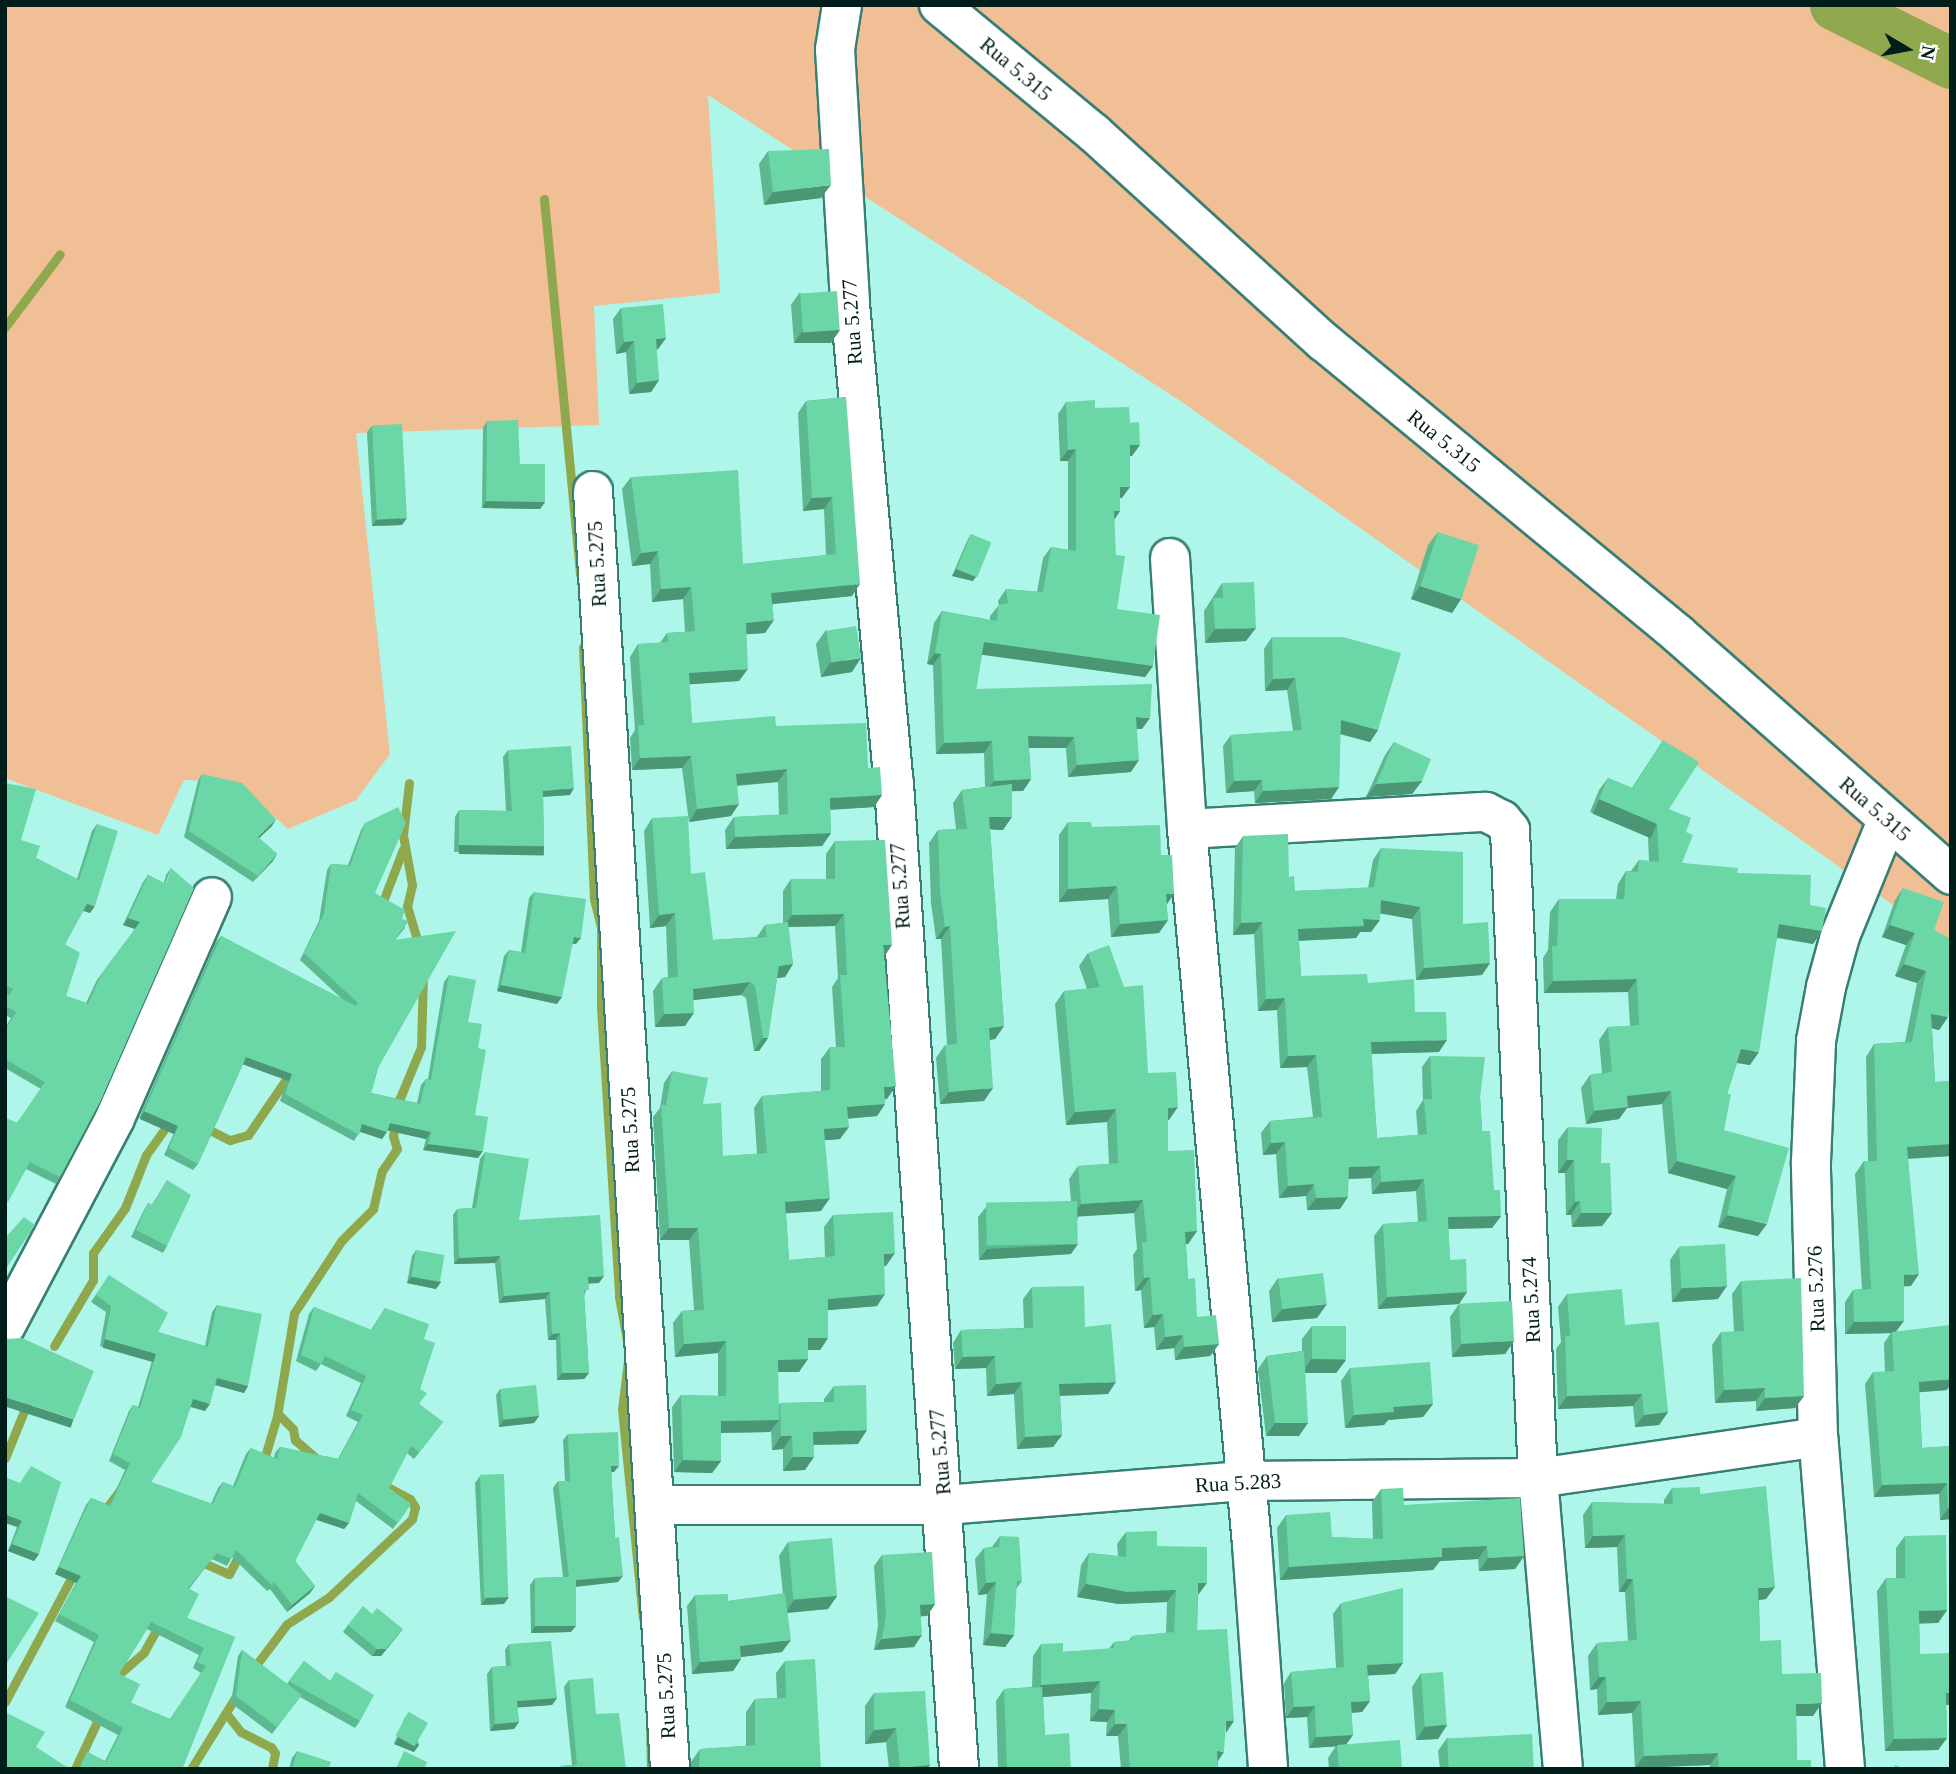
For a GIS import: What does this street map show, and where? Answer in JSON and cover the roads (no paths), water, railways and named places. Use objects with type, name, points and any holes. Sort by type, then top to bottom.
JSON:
[{"type":"street","name":"Rua 5.277","points":[[842,5],[835,49],[850,304],[894,784],[928,1324],[945,1505],[959,1769]]},
{"type":"street","name":"Rua 5.315","points":[[939,5],[1094,133],[1324,342],[1678,634],[1951,875]]},
{"type":"street","name":"Rua 5.275","points":[[593,491],[670,1769]]},
{"type":"street","points":[[1170,558],[1187,830],[1246,1481],[1268,1769]]},
{"type":"street","name":"Rua 5.274","points":[[1187,830],[1486,812],[1502,820],[1510,830],[1538,1478],[1563,1769]]},
{"type":"street","name":"Rua 5.276","points":[[1845,1769],[1818,1437],[1811,1162],[1816,1041],[1840,936],[1887,821]]},
{"type":"street","points":[[5,1327],[115,1118],[212,897]]},
{"type":"street","name":"Rua 5.283","points":[[655,1505],[945,1505],[1246,1481],[1538,1478],[1818,1437]]},
{"type":"waterway","points":[[1835,5],[1951,63]]},
{"type":"waterway","points":[[544,199],[580,574]]},
{"type":"waterway","points":[[5,327],[60,254]]},
{"type":"waterway","points":[[583,647],[594,899],[601,927],[601,1007],[619,1297],[627,1340]]},
{"type":"waterway","points":[[409,783],[403,835],[412,885],[407,906],[419,946]]},
{"type":"waterway","points":[[380,909],[403,849]]},
{"type":"waterway","points":[[263,1463],[277,1416],[294,1313],[342,1240],[373,1209],[382,1171],[397,1149],[393,1136],[400,1098],[421,1047],[423,977]]},
{"type":"waterway","points":[[204,1127],[230,1140],[248,1135],[291,1072]]},
{"type":"waterway","points":[[54,1346],[93,1280],[93,1253],[125,1208],[146,1155],[171,1120]]},
{"type":"waterway","points":[[628,1361],[622,1409],[643,1618]]},
{"type":"waterway","points":[[5,1458],[28,1401]]},
{"type":"waterway","points":[[278,1414],[293,1429],[295,1440],[319,1461]]},
{"type":"waterway","points":[[253,1669],[287,1624],[329,1597],[412,1519],[415,1507],[410,1499],[384,1485]]},
{"type":"waterway","points":[[102,1514],[121,1489]]},
{"type":"waterway","points":[[197,1560],[229,1574],[241,1551]]},
{"type":"waterway","points":[[5,1702],[75,1571]]},
{"type":"waterway","points":[[118,1675],[144,1652],[159,1625]]},
{"type":"waterway","points":[[191,1769],[238,1693]]},
{"type":"waterway","points":[[75,1769],[101,1713]]},
{"type":"waterway","points":[[226,1713],[241,1732],[271,1747],[275,1753],[272,1769]]},
{"type":"waterway","points":[[650,1726],[651,1769]]}]
